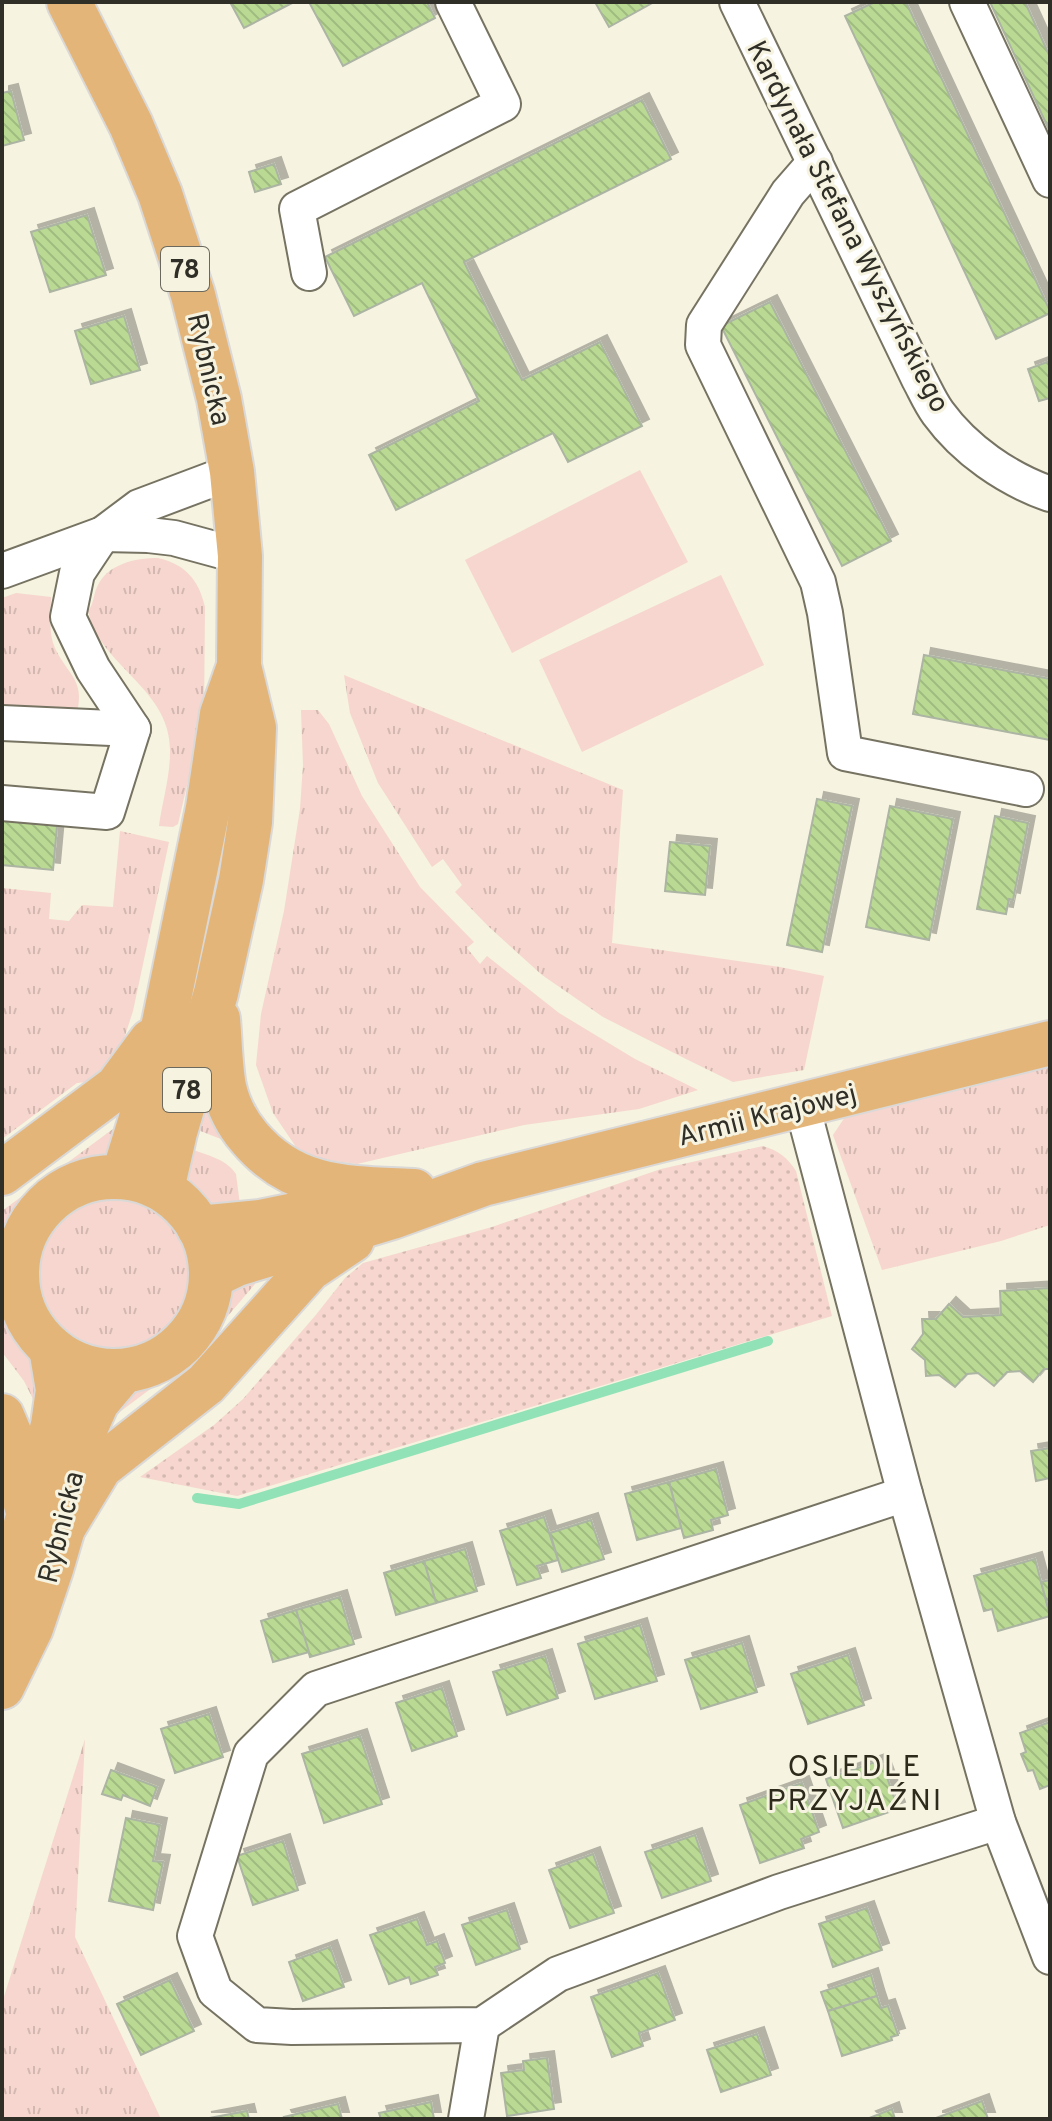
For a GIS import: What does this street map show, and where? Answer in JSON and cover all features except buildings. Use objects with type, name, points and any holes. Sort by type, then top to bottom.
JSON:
[{"type":"main road","name":"Rybnicka","points":[[69,2],[131,125],[160,194],[193,295],[219,399],[232,472],[240,556],[239,666],[254,728],[250,822],[241,880],[216,993],[175,1132],[142,1183]]},
{"type":"main road","name":"Rybnicka","points":[[142,1183],[140,1122],[164,1023],[208,808],[222,714],[239,666]]},
{"type":"main road","points":[[216,993],[222,1072],[228,1102],[242,1129],[279,1166],[315,1182],[361,1189],[403,1204]]},
{"type":"main road","points":[[2,1173],[117,1087],[164,1023]]},
{"type":"main road","name":"Armii Krajowej","points":[[212,1276],[237,1264],[403,1204],[1050,1043]]},
{"type":"main road","points":[[109,1177],[142,1183],[183,1206],[199,1228],[209,1252],[212,1276],[206,1306],[197,1325],[183,1341],[166,1356],[138,1368],[104,1371],[68,1359],[39,1337],[11,1294],[16,1277],[10,1250],[41,1207],[66,1188],[83,1182],[109,1177]]},
{"type":"main road","points":[[2,1416],[46,1524],[100,1467],[224,1367],[309,1269],[403,1204]]},
{"type":"main road","name":"Armii Krajowej","points":[[199,1228],[403,1204]]},
{"type":"main road","name":"Rybnicka","points":[[2,1687],[31,1628],[46,1524],[58,1390],[51,1348]]},
{"type":"main road","name":"Rybnicka","points":[[2,1612],[46,1524],[97,1402],[123,1371]]},
{"type":"street","points":[[309,273],[297,209],[503,104],[453,2]]},
{"type":"street","name":"Kardynała Stefana Wyszyńskiego","points":[[737,2],[937,411],[961,439],[995,467],[1050,494]]},
{"type":"street","points":[[967,2],[1050,180]]},
{"type":"street","points":[[815,162],[788,193],[704,325],[703,345],[818,582],[845,753],[1026,789]]},
{"type":"street","points":[[2,571],[103,534],[139,507],[232,472]]},
{"type":"street","points":[[103,534],[174,538],[240,556]]},
{"type":"street","points":[[103,534],[77,573],[68,617],[93,669],[133,729]]},
{"type":"street","points":[[2,723],[133,729]]},
{"type":"street","points":[[2,803],[107,812],[133,729]]},
{"type":"street","points":[[802,1105],[905,1494],[998,1822],[1050,1957]]},
{"type":"street","points":[[905,1494],[316,1689],[251,1754],[195,1936],[215,1991],[257,2025],[482,2025],[558,1974],[779,1892],[998,1822]]},
{"type":"street","points":[[466,2119],[482,2025]]},
{"type":"green space","points":[[640,470],[688,562],[512,653],[465,560]]},
{"type":"green space","points":[[158,558],[176,564],[195,581],[205,607],[204,712],[178,824],[173,827],[159,826],[170,753],[162,716],[153,700],[104,645],[88,611],[97,587],[108,573],[131,561]]},
{"type":"green space","points":[[721,575],[764,665],[582,752],[539,660]]},
{"type":"green space","points":[[16,593],[51,597],[51,636],[77,685],[77,712],[2,710],[2,598]]},
{"type":"green space","points":[[344,675],[623,790],[612,943],[824,976],[804,1070],[733,1082],[603,1017],[542,975],[455,892],[462,885],[443,859],[432,867],[378,783],[350,713]]},
{"type":"green space","points":[[301,710],[318,710],[329,724],[362,796],[420,887],[474,942],[467,948],[480,964],[487,956],[559,1013],[635,1059],[698,1090],[639,1109],[524,1125],[357,1164],[319,1159],[296,1147],[273,1113],[256,1065],[261,1014],[284,911],[300,809],[303,765]]},
{"type":"green space","points":[[120,831],[169,842],[133,1011],[122,1045],[88,1082],[77,1083],[2,1139],[2,888],[51,893],[49,919],[69,921],[82,905],[113,907]]},
{"type":"green space","points":[[1050,1062],[1050,1225],[1001,1241],[882,1270],[833,1135],[849,1111]]},
{"type":"green space","points":[[204,1073],[239,1146],[190,1127]]},
{"type":"green space","points":[[117,1126],[112,1153],[51,1183],[2,1231],[2,1211]]},
{"type":"green space","points":[[763,1146],[782,1155],[796,1171],[832,1316],[237,1496],[140,1477],[214,1425],[243,1399],[345,1278],[363,1263],[492,1227],[661,1169]]},
{"type":"green space","points":[[185,1147],[214,1157],[232,1169],[236,1174],[241,1213],[213,1207],[196,1195],[188,1175]]},
{"type":"green space","points":[[115,1196],[145,1202],[170,1219],[187,1244],[193,1274],[187,1304],[170,1329],[145,1346],[115,1352],[85,1346],[60,1329],[43,1304],[37,1274],[43,1244],[60,1219],[85,1202]]},
{"type":"green space","points":[[255,1279],[255,1284],[193,1357],[101,1426],[141,1380],[174,1364],[200,1342],[229,1291]]},
{"type":"green space","points":[[2,1308],[37,1353],[39,1411],[24,1381],[2,1352]]},
{"type":"green space","points":[[85,1739],[75,1937],[161,2119],[2,2119],[2,2003]]},
{"type":"waterway","points":[[197,1498],[239,1504],[768,1341]]},
{"type":"district","name":"OSIEDLE PRZYJAŹNI","points":[[855,1783]]}]
